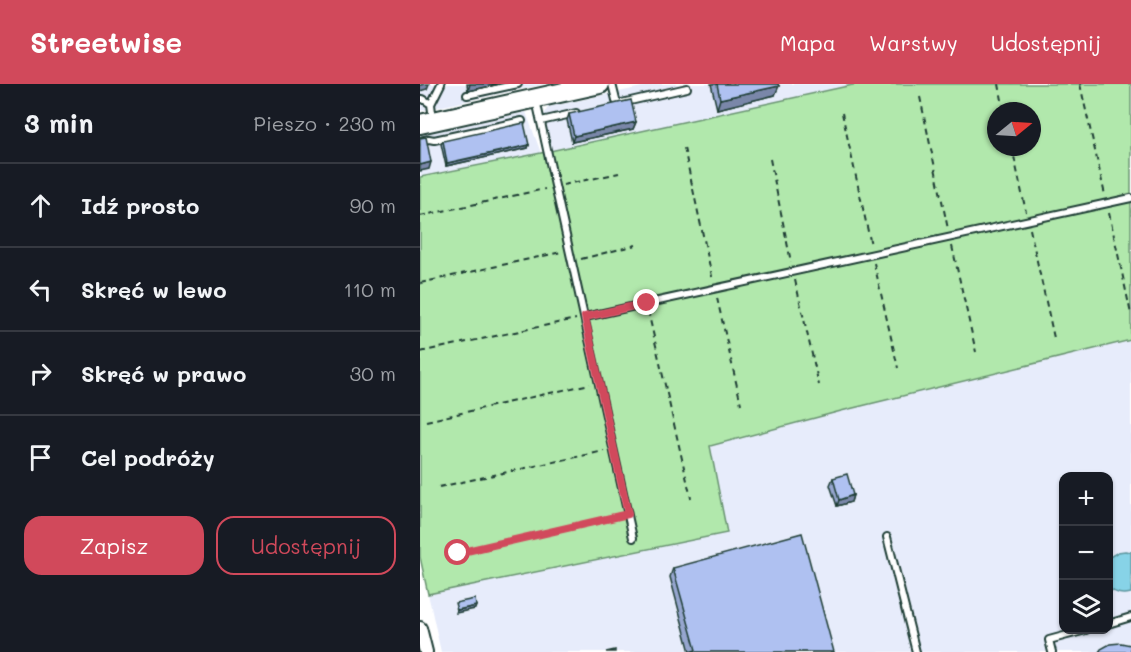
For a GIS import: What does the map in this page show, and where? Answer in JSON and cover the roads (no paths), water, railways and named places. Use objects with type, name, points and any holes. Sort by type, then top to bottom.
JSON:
[{"type":"main road","points":[[428,116],[536,99],[552,89],[600,84]]},
{"type":"street","points":[[420,628],[426,652]]},
{"type":"lane","points":[[428,116],[441,84]]},
{"type":"lane","points":[[467,94],[518,84]]},
{"type":"lane","points":[[612,84],[617,104]]},
{"type":"lane","points":[[606,106],[687,88]]},
{"type":"lane","points":[[420,99],[423,99],[428,116]]},
{"type":"lane","points":[[536,99],[633,538]]},
{"type":"lane","points":[[541,121],[584,111]]},
{"type":"lane","points":[[420,141],[522,121]]},
{"type":"lane","points":[[585,317],[1131,198]]},
{"type":"lane","points":[[887,537],[916,652]]},
{"type":"lane","points":[[1113,622],[1131,617]]},
{"type":"lane","points":[[1052,652],[1049,640],[1071,634]]},
{"type":"water","points":[[1118,552],[1131,552],[1131,593],[1122,594],[1113,591],[1113,555]]}]
